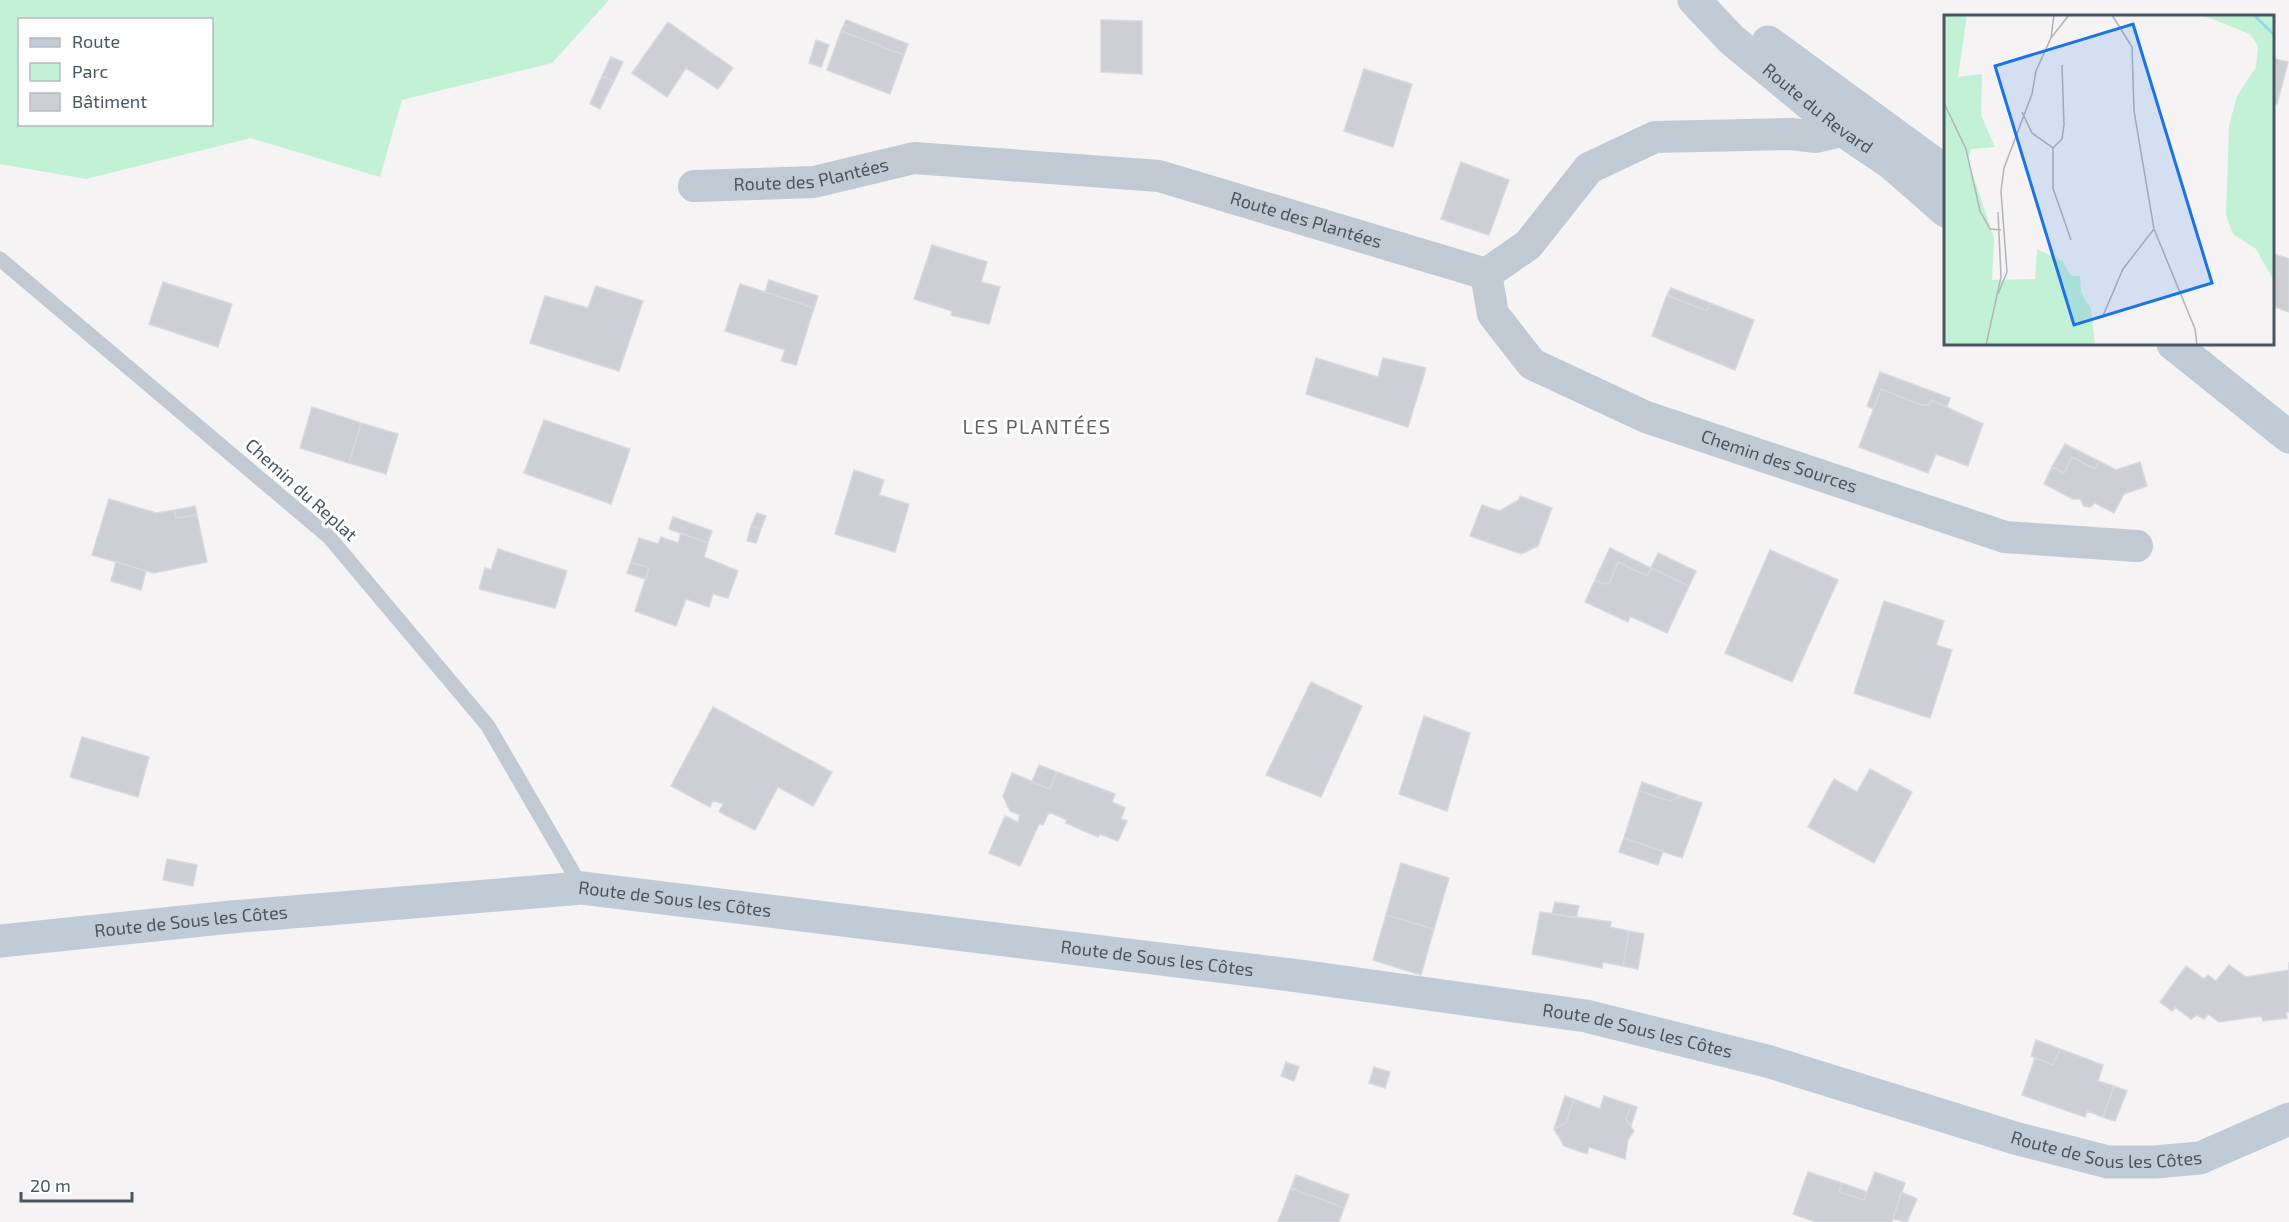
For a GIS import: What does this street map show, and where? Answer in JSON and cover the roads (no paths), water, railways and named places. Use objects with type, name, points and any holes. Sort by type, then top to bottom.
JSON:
[{"type":"street","name":"Route du Revard","points":[[1694,0],[1732,40],[1847,118],[1944,171]]},
{"type":"street","name":"Route du Revard","points":[[1704,0],[1748,26],[1847,118],[1891,163],[1944,209]]},
{"type":"street","points":[[1486,274],[1528,245],[1589,168],[1655,137],[1755,134],[1816,137],[1833,133],[1847,118]]},
{"type":"street","name":"Route des Plantées","points":[[694,186],[814,182],[914,158],[1159,176],[1486,274]]},
{"type":"street","name":"Chemin des Sources","points":[[1486,274],[1493,314],[1532,363],[1646,417],[2004,537],[2136,546]]},
{"type":"street","points":[[2174,345],[2289,437]]},
{"type":"street","name":"Route de Sous les Côtes","points":[[0,941],[279,913],[582,888],[1299,976],[1586,1016],[1767,1061],[2018,1139],[2108,1161],[2155,1162],[2200,1158],[2289,1119]]},
{"type":"lane","name":"Chemin du Replat","points":[[0,259],[329,537],[488,726],[582,888]]},
{"type":"district","name":"LES PLANTÉES","points":[[1037,427]]}]
